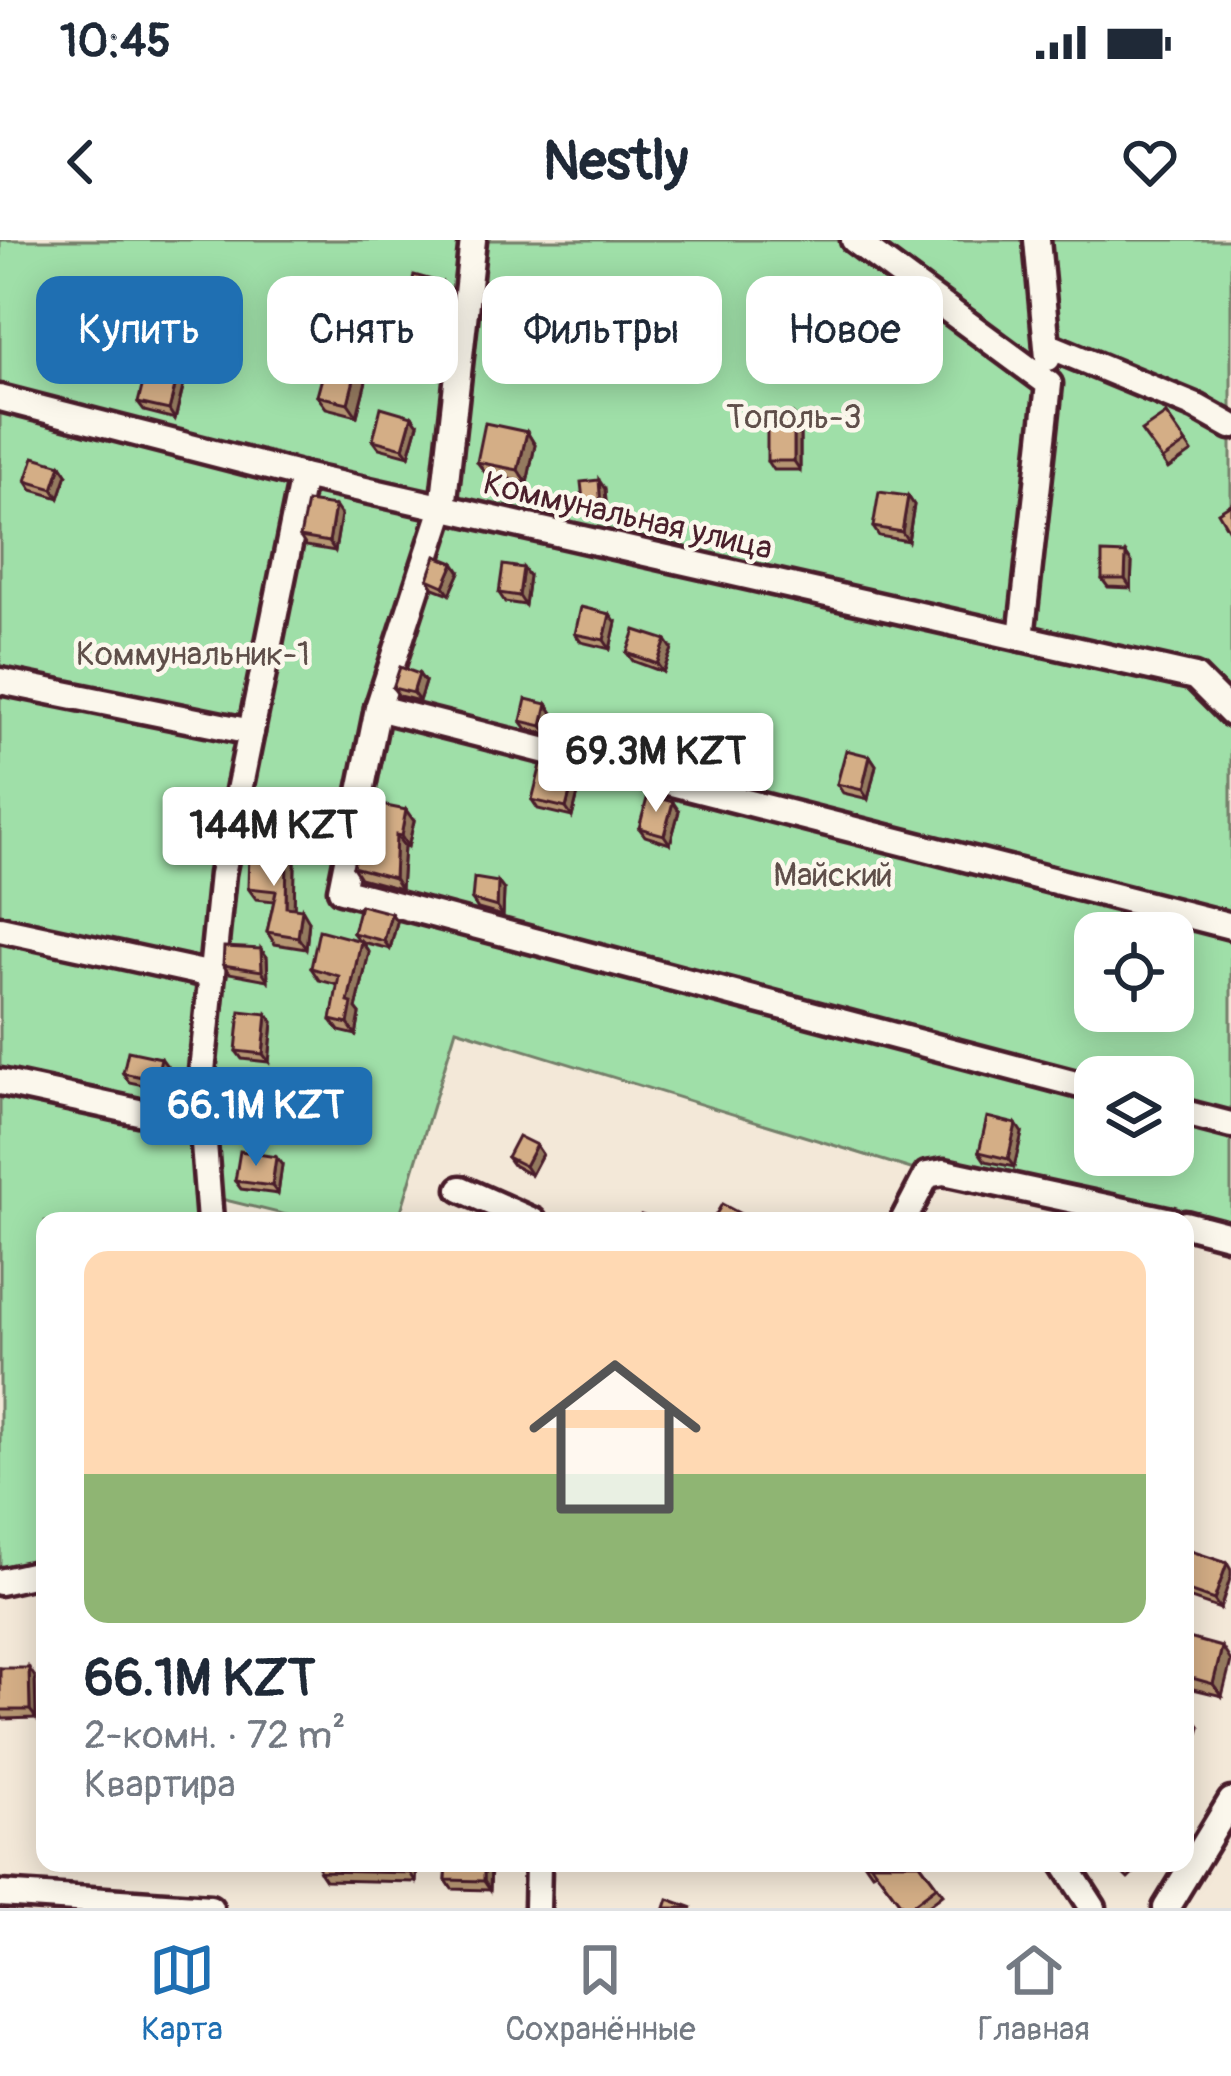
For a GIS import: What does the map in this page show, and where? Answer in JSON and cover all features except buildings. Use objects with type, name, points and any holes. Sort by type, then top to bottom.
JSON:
[{"type":"lane","points":[[473,240],[443,508],[378,708],[341,890],[1074,1083]]},
{"type":"lane","points":[[854,240],[1049,384]]},
{"type":"lane","points":[[1021,638],[1049,384],[1037,240]]},
{"type":"lane","points":[[1047,345],[1197,407],[1231,426]]},
{"type":"lane","name":"Коммунальная улица","points":[[0,398],[303,476],[1195,677],[1231,713]]},
{"type":"lane","points":[[209,1212],[200,1090],[222,874],[303,476]]},
{"type":"lane","points":[[0,681],[251,732]]},
{"type":"lane","points":[[378,708],[1231,926]]},
{"type":"lane","points":[[0,929],[212,975]]},
{"type":"lane","points":[[0,1082],[202,1126]]},
{"type":"lane","points":[[1194,1115],[1231,1125]]},
{"type":"lane","points":[[908,1212],[927,1175],[944,1172],[1129,1212]]},
{"type":"lane","points":[[461,1189],[513,1212]]},
{"type":"lane","points":[[1194,1226],[1231,1236]]},
{"type":"lane","points":[[0,1582],[36,1574]]},
{"type":"lane","points":[[1194,1862],[1231,1801]]},
{"type":"lane","points":[[536,1908],[538,1872]]},
{"type":"lane","points":[[1070,1872],[1093,1908]]},
{"type":"lane","points":[[1166,1908],[1188,1872]]},
{"type":"lane","points":[[0,1894],[210,1908]]},
{"type":"green space","points":[[0,240],[1231,240],[1231,1247],[1194,1226],[1194,1212],[1136,1212],[924,1173],[456,1029],[401,1212],[274,1212],[201,1194],[202,1212],[36,1212],[36,1574],[0,1582]]},
{"type":"park label","name":"Тополь-3","points":[[794,417]]},
{"type":"park label","name":"Коммунальник-1","points":[[193,654]]},
{"type":"park label","name":"Майский","points":[[833,875]]}]
